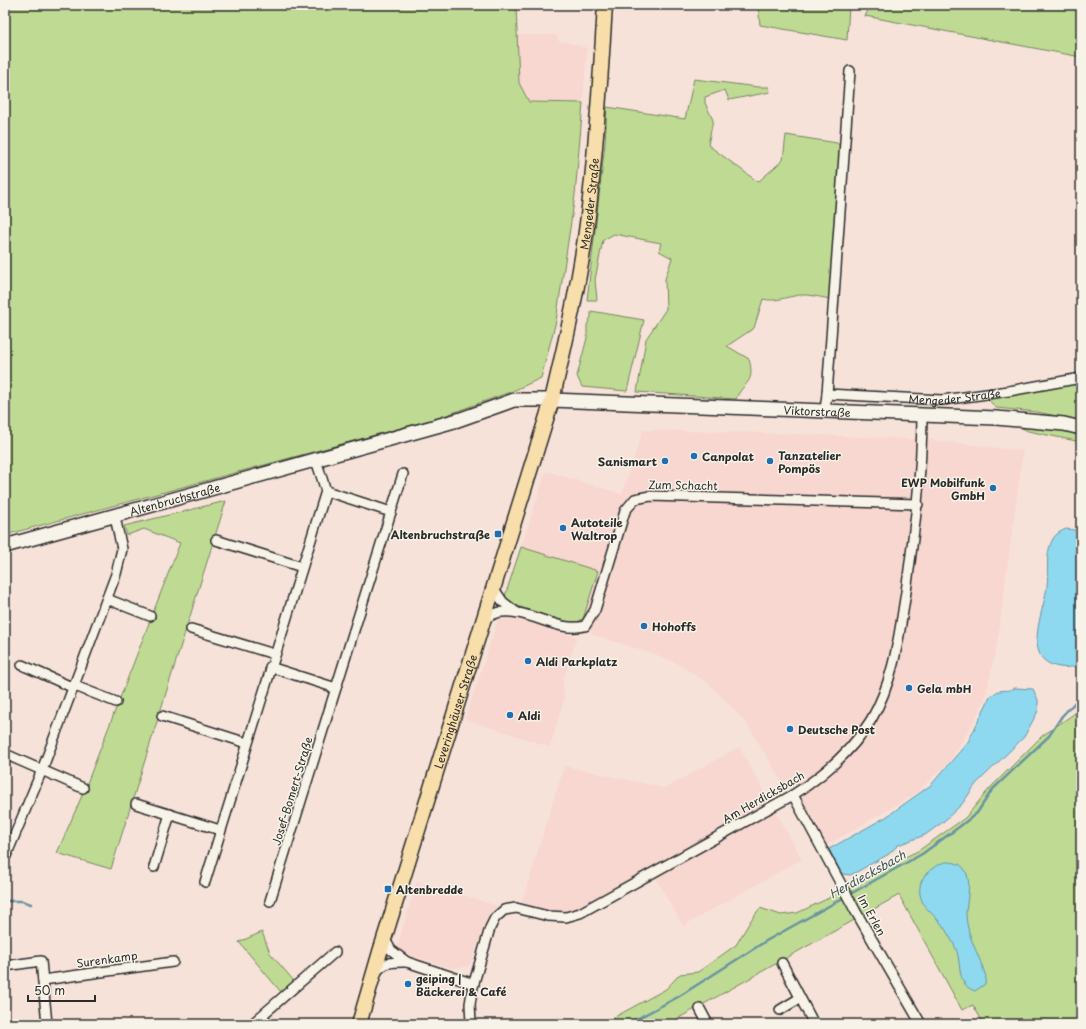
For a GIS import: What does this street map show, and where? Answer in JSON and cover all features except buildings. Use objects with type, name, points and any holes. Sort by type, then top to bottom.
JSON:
[{"type":"main road","name":"Mengeder Straße","points":[[552,400],[570,323],[589,208],[598,118],[605,5]]},
{"type":"main road","name":"Leveringhäuser Straße","points":[[359,1024],[384,938],[552,400]]},
{"type":"street","points":[[825,410],[850,71]]},
{"type":"street","name":"Mengeder Straße","points":[[827,394],[942,400],[1009,391],[1081,378]]},
{"type":"street","name":"Altenbruchstraße","points":[[5,546],[115,517],[458,420],[514,400],[552,400]]},
{"type":"street","name":"Viktorstraße","points":[[552,400],[922,414],[996,418],[1064,424],[1081,428]]},
{"type":"street","name":"Am Herdicksbach","points":[[471,1023],[470,1004],[474,984],[490,928],[496,918],[504,910],[516,908],[548,916],[566,917],[580,913],[793,794],[814,781],[852,748],[871,720],[886,689],[898,642],[918,504],[922,449],[922,414]]},
{"type":"street","points":[[205,882],[274,654],[326,491],[316,460]]},
{"type":"street","name":"Josef-Bomert-Straße","points":[[270,901],[403,474]]},
{"type":"street","points":[[326,491],[391,512]]},
{"type":"street","name":"Zum Schacht","points":[[484,619],[500,612],[516,612],[574,629],[585,626],[595,610],[625,511],[635,499],[650,496],[918,504]]},
{"type":"street","points":[[5,856],[42,770],[75,687],[120,561],[122,549],[115,517]]},
{"type":"street","points":[[216,540],[302,567]]},
{"type":"street","name":"Zum Schacht","points":[[494,589],[503,602],[516,612]]},
{"type":"street","points":[[107,599],[150,616]]},
{"type":"street","points":[[191,629],[274,654]]},
{"type":"street","points":[[22,665],[116,702]]},
{"type":"street","points":[[270,667],[336,688]]},
{"type":"street","points":[[162,716],[247,743]]},
{"type":"street","points":[[5,754],[83,788]]},
{"type":"street","name":"Im Erlen","points":[[793,794],[850,900],[921,1024]]},
{"type":"street","points":[[136,804],[220,830]]},
{"type":"street","points":[[154,867],[170,814]]},
{"type":"street","points":[[384,938],[391,950],[407,962]]},
{"type":"street","points":[[252,1024],[335,952]]},
{"type":"street","points":[[5,966],[41,961],[47,1024]]},
{"type":"street","name":"Surenkamp","points":[[43,980],[174,962]]},
{"type":"street","points":[[372,980],[380,966],[389,962],[407,962],[474,984]]},
{"type":"street","points":[[782,963],[814,1024]]},
{"type":"street","points":[[780,1010],[800,998]]},
{"type":"street","points":[[700,1009],[708,1024]]},
{"type":"street","points":[[262,1016],[268,1024]]},
{"type":"shaded area","points":[[517,35],[557,35],[558,41],[587,48],[583,103],[529,102],[519,83]]},
{"type":"shaded area","points":[[643,430],[773,433],[931,440],[1023,451],[997,644],[985,698],[975,720],[950,761],[915,794],[826,846],[805,808],[794,783],[785,787],[745,721],[708,683],[676,663],[660,656],[591,634],[592,630],[515,605],[505,596],[546,471],[622,494]]},
{"type":"shaded area","points":[[509,616],[577,637],[563,681],[564,700],[550,747],[465,719],[499,617]]},
{"type":"shaded area","points":[[739,747],[802,859],[683,926],[655,877],[593,912],[571,920],[519,912],[564,766],[665,788]]},
{"type":"shaded area","points":[[417,881],[498,906],[487,918],[472,961],[468,967],[451,968],[406,954],[397,946]]},
{"type":"green space","points":[[5,5],[516,5],[519,83],[529,102],[583,103],[575,195],[556,321],[541,378],[513,391],[438,418],[5,535]]},
{"type":"green space","points":[[758,5],[849,5],[847,40],[760,25]]},
{"type":"green space","points":[[871,5],[1081,5],[1081,57],[865,16]]},
{"type":"green space","points":[[694,79],[769,87],[770,92],[729,100],[725,90],[705,97],[705,103],[713,120],[708,145],[758,182],[783,160],[786,135],[837,143],[840,146],[830,299],[798,295],[775,300],[763,299],[754,328],[727,346],[749,359],[751,367],[750,378],[736,399],[637,392],[646,339],[666,309],[665,279],[672,258],[659,251],[661,243],[614,234],[603,240],[595,280],[597,300],[587,300],[605,144],[607,107],[685,119]]},
{"type":"green space","points":[[591,311],[644,320],[627,391],[582,387],[577,376],[587,338],[587,325],[591,317]]},
{"type":"green space","points":[[1081,381],[1081,421],[1037,412],[996,408],[988,399]]},
{"type":"green space","points":[[1018,426],[1081,432],[1081,442],[1028,431]]},
{"type":"green space","points":[[226,501],[111,869],[57,853],[84,791],[180,543],[144,529],[127,535],[124,526]]},
{"type":"green space","points":[[521,547],[598,571],[583,619],[577,622],[569,622],[544,615],[515,605],[505,596]]},
{"type":"green space","points":[[1081,709],[1081,1024],[984,1024],[973,1005],[962,1010],[899,895],[668,1024],[602,1024],[666,989],[680,974],[698,972],[736,945],[760,908],[781,915],[797,913],[827,899],[873,872],[918,851],[965,818],[990,788],[1042,736]]},
{"type":"green space","points":[[262,932],[270,953],[294,981],[281,992],[239,942]]},
{"type":"water","points":[[1066,529],[1081,531],[1081,665],[1073,667],[1056,666],[1048,663],[1041,657],[1037,638],[1040,616],[1046,595],[1049,548],[1055,536]]},
{"type":"water","points":[[1015,688],[1033,689],[1038,700],[1038,711],[1024,737],[976,784],[962,804],[943,822],[925,835],[898,845],[889,854],[851,875],[842,874],[829,849],[886,817],[931,785],[968,742],[990,697],[998,691]]},
{"type":"water","points":[[945,862],[960,865],[968,877],[969,887],[966,910],[967,923],[971,939],[986,977],[985,984],[975,991],[969,988],[962,979],[956,949],[940,922],[928,910],[922,901],[920,894],[921,882],[924,877],[933,868]]},
{"type":"waterway","name":"Herdiecksbach","points":[[627,1024],[678,997],[766,941],[922,854],[977,813],[992,790],[1049,736],[1062,716],[1081,696]]},
{"type":"waterway","name":"Herdiecksbach","points":[[5,901],[22,901],[31,904]]},
{"type":"place","name":"Canpolat","points":[[694,456]]},
{"type":"place","name":"Sanismart","points":[[665,461]]},
{"type":"place","name":"Tanzatelier Pompös","points":[[770,461]]},
{"type":"place","name":"EWP Mobilfunk GmbH","points":[[993,488]]},
{"type":"place","name":"Autoteile Waltrop","points":[[563,528]]},
{"type":"place","name":"Altenbruchstraße","points":[[498,534]]},
{"type":"place","name":"Hohoffs","points":[[644,626]]},
{"type":"place","name":"Aldi Parkplatz","points":[[528,661]]},
{"type":"place","name":"Gela mbH","points":[[909,688]]},
{"type":"place","name":"Aldi","points":[[510,715]]},
{"type":"place","name":"Deutsche Post","points":[[790,729]]},
{"type":"place","name":"Altenbredde","points":[[388,889]]},
{"type":"place","name":"geiping | Bäckerei & Café","points":[[408,984]]}]
